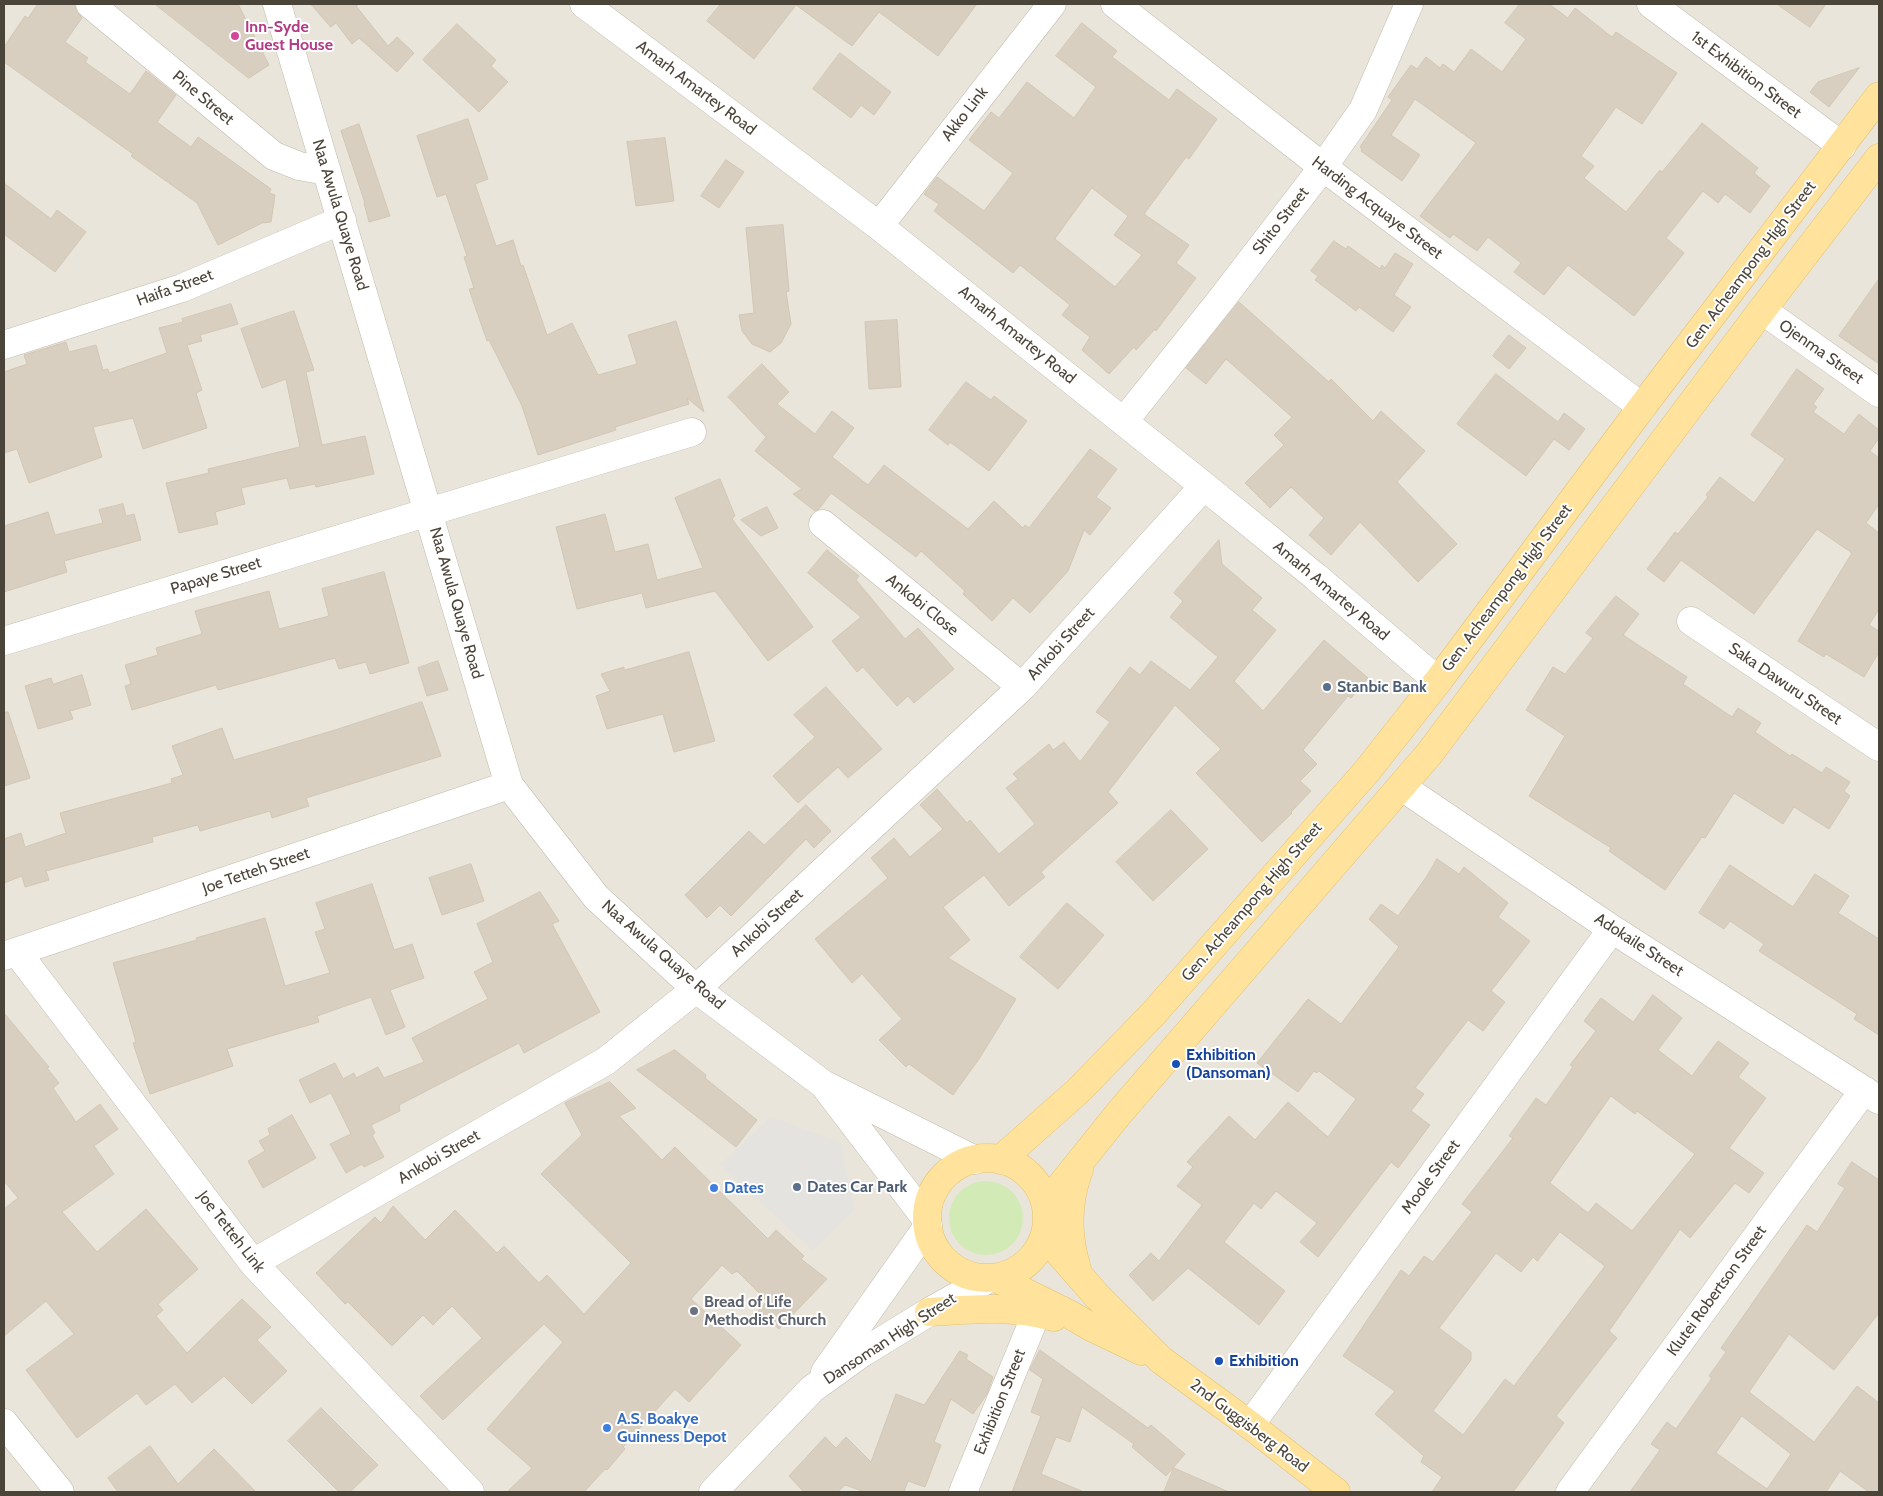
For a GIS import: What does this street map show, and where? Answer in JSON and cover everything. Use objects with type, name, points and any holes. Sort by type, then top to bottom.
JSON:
[{"type":"main road","name":"Gen. Acheampong High Street","points":[[987,1160],[1078,1091],[1153,1014],[1367,771],[1438,680],[1642,407],[1879,96]]},
{"type":"main road","points":[[1046,1204],[1120,1112],[1223,995],[1299,903],[1402,787],[1473,698],[1762,310],[1879,158]]},
{"type":"main road","points":[[1079,1276],[1072,1252],[1069,1228],[1075,1180],[1084,1157]]},
{"type":"main road","points":[[987,1160],[1016,1166],[1029,1175],[1039,1189],[1046,1204],[1046,1232],[1040,1248],[1028,1262],[1014,1272],[992,1278],[970,1276],[955,1269],[941,1258],[932,1243],[927,1223],[929,1203],[936,1186],[952,1170],[987,1160]]},
{"type":"main road","name":"2nd Guggisberg Road","points":[[1046,1232],[1061,1255],[1079,1276],[1161,1360],[1250,1425],[1321,1487]]},
{"type":"main road","name":"2nd Guggisberg Road","points":[[992,1278],[1161,1360]]},
{"type":"main road","points":[[929,1312],[988,1308],[1037,1312],[1091,1327]]},
{"type":"street","name":"Pine Street","points":[[90,4],[274,156],[299,166],[327,171]]},
{"type":"street","name":"Naa Awula Quaye Road","points":[[277,4],[509,785],[596,897],[696,989],[823,1084],[987,1160]]},
{"type":"street","name":"Amarh Amartey Road","points":[[584,4],[879,226],[1124,421],[1316,577],[1438,680]]},
{"type":"street","name":"Akko Link","points":[[879,226],[1052,4]]},
{"type":"street","name":"Harding Acquaye Street","points":[[1115,4],[1323,167],[1642,407]]},
{"type":"street","name":"Shito Street","points":[[1124,421],[1220,301],[1323,167],[1362,110],[1409,4]]},
{"type":"street","name":"1st Exhibition Street","points":[[1651,4],[1842,146]]},
{"type":"street","name":"Haifa Street","points":[[4,345],[182,288],[342,220]]},
{"type":"street","name":"Ojenma Street","points":[[1762,310],[1879,393]]},
{"type":"street","name":"Papaye Street","points":[[4,641],[692,432]]},
{"type":"street","name":"Ankobi Street","points":[[253,1263],[606,1061],[696,989],[1022,687],[1204,486]]},
{"type":"street","name":"Ankobi Close","points":[[823,524],[1022,687]]},
{"type":"street","name":"Saka Dawuru Street","points":[[1690,621],[1879,746]]},
{"type":"street","name":"Joe Tetteh Street","points":[[10,954],[509,785]]},
{"type":"street","name":"Adokaile Street","points":[[1402,787],[1612,929],[1872,1095]]},
{"type":"street","name":"Moole Street","points":[[1250,1425],[1612,929]]},
{"type":"street","name":"Joe Tetteh Link","points":[[10,954],[253,1263],[470,1492]]},
{"type":"street","name":"Naa Awula Quaye Road","points":[[823,1084],[927,1223]]},
{"type":"street","name":"Klutei Robertson Street","points":[[1570,1492],[1872,1095]]},
{"type":"street","points":[[812,1389],[927,1223]]},
{"type":"street","name":"Dansoman High Street","points":[[713,1492],[812,1389],[862,1353],[929,1312],[992,1278]]},
{"type":"street","name":"Exhibition Street","points":[[964,1492],[1037,1312]]},
{"type":"street","points":[[4,1423],[60,1492]]},
{"type":"shaded area","points":[[4,4],[1879,4],[1879,1492],[4,1492]]},
{"type":"shaded area","name":"Dates Car Park","points":[[771,1117],[840,1142],[855,1209],[813,1250],[720,1165]]},
{"type":"green space","points":[[986,1181],[1007,1187],[1017,1197],[1023,1218],[1017,1239],[1007,1249],[986,1255],[965,1249],[955,1239],[949,1218],[955,1197],[965,1187]]},
{"type":"building","points":[[38,4],[75,4],[76,10],[82,18],[65,42],[88,58],[85,62],[130,94],[146,71],[176,95],[157,122],[191,147],[198,137],[271,189],[269,193],[275,195],[271,222],[262,223],[218,245],[197,203],[131,156],[133,154],[4,62],[4,47],[25,16],[28,18]]},
{"type":"building","points":[[155,4],[238,4],[269,65],[249,78]]},
{"type":"building","points":[[311,4],[359,4],[356,6],[388,46],[397,37],[414,53],[397,72],[359,38],[352,44],[336,23],[331,27]]},
{"type":"building","points":[[721,4],[977,4],[938,56],[879,12],[852,46],[796,5],[754,59],[707,21]]},
{"type":"building","points":[[1520,4],[1549,4],[1568,18],[1575,8],[1612,37],[1616,32],[1677,73],[1642,124],[1616,107],[1581,156],[1594,166],[1584,178],[1626,212],[1702,123],[1758,168],[1754,173],[1770,186],[1750,213],[1725,194],[1718,203],[1703,191],[1666,238],[1684,253],[1634,316],[1568,265],[1544,295],[1514,272],[1521,263],[1488,237],[1477,251],[1453,234],[1450,238],[1420,216],[1476,143],[1415,99],[1391,135],[1420,155],[1402,181],[1361,151],[1360,147],[1392,100],[1388,97],[1411,65],[1417,69],[1426,57],[1440,68],[1443,64],[1454,72],[1471,49],[1502,72],[1526,39],[1505,23]]},
{"type":"building","points":[[1777,4],[1826,4],[1810,27]]},
{"type":"building","points":[[1082,23],[1117,51],[1112,57],[1169,100],[1177,89],[1217,119],[1189,159],[1186,157],[1144,214],[1189,245],[1176,263],[1196,278],[1156,331],[1155,329],[1136,350],[1134,347],[1109,374],[1082,350],[1090,337],[1062,315],[1070,305],[1020,265],[1013,273],[934,211],[939,204],[924,194],[937,177],[984,211],[1013,173],[969,140],[991,112],[999,118],[1027,82],[1074,118],[1096,87],[1056,56]],"holes":[[[1092,188],[1128,216],[1114,235],[1142,255],[1115,287],[1055,239]]]},
{"type":"building","points":[[457,24],[496,60],[491,66],[508,82],[479,112],[423,60]]},
{"type":"building","points":[[840,53],[891,92],[874,115],[861,105],[851,118],[813,89]]},
{"type":"building","points":[[1859,68],[1829,107],[1810,92],[1818,82]]},
{"type":"building","points":[[468,119],[488,179],[475,184],[496,246],[513,240],[547,335],[572,323],[598,375],[637,364],[628,335],[676,321],[704,412],[687,398],[689,404],[615,427],[616,430],[538,455],[522,406],[489,340],[487,341],[469,289],[474,288],[464,257],[467,256],[446,194],[437,197],[417,136]]},
{"type":"building","points":[[359,124],[390,216],[369,222],[365,203],[341,131]]},
{"type":"building","points":[[665,138],[674,201],[636,206],[627,142]]},
{"type":"building","points":[[726,160],[744,172],[719,208],[701,196]]},
{"type":"building","points":[[4,183],[51,219],[57,210],[86,232],[55,272],[4,234]]},
{"type":"building","points":[[783,225],[789,291],[786,292],[791,324],[781,343],[770,352],[752,344],[742,331],[739,315],[754,313],[746,228]]},
{"type":"building","points":[[1334,241],[1346,249],[1348,246],[1380,269],[1382,265],[1385,268],[1395,253],[1413,264],[1394,295],[1411,307],[1393,332],[1359,307],[1356,311],[1315,280],[1318,276],[1311,271]]},
{"type":"building","points":[[1879,279],[1879,364],[1839,336]]},
{"type":"building","points":[[1239,302],[1329,382],[1331,379],[1373,421],[1381,411],[1425,451],[1397,482],[1457,544],[1418,582],[1360,522],[1331,555],[1309,535],[1324,518],[1291,487],[1270,508],[1245,483],[1284,445],[1274,435],[1292,417],[1226,359],[1206,384],[1186,368]]},
{"type":"building","points":[[231,304],[238,324],[200,335],[202,341],[187,345],[202,390],[196,393],[207,428],[143,449],[133,418],[93,427],[102,457],[29,483],[17,449],[4,453],[4,372],[27,364],[24,355],[66,342],[69,352],[96,345],[103,370],[108,369],[109,373],[167,353],[159,328],[183,322],[182,319]]},
{"type":"building","points":[[294,311],[314,370],[306,372],[322,445],[365,436],[374,474],[316,487],[315,484],[290,489],[287,478],[241,488],[245,504],[215,512],[218,524],[179,533],[166,483],[209,473],[208,469],[300,447],[286,379],[262,388],[241,329]]},
{"type":"building","points":[[897,320],[901,387],[869,389],[865,322]]},
{"type":"building","points":[[1509,335],[1526,348],[1509,369],[1493,356]]},
{"type":"building","points":[[762,364],[789,392],[777,404],[815,434],[832,411],[854,428],[832,457],[868,485],[884,465],[968,529],[994,501],[1023,528],[1025,525],[1029,528],[1090,449],[1117,469],[1096,497],[1111,508],[1090,535],[1084,530],[1068,571],[1030,613],[1013,598],[992,621],[963,594],[965,591],[921,551],[916,557],[831,493],[819,509],[815,511],[793,494],[802,489],[755,451],[766,437],[728,397]]},
{"type":"building","points":[[1797,369],[1824,389],[1813,404],[1817,407],[1813,412],[1844,434],[1859,414],[1879,430],[1879,438],[1870,451],[1879,458],[1879,504],[1866,523],[1879,533],[1879,609],[1869,625],[1879,631],[1879,652],[1864,677],[1826,654],[1824,657],[1798,641],[1852,553],[1817,529],[1754,614],[1681,560],[1664,582],[1647,569],[1675,532],[1678,534],[1708,497],[1706,495],[1720,477],[1754,503],[1785,459],[1751,435]]},
{"type":"building","points":[[1496,374],[1558,422],[1564,413],[1585,429],[1569,450],[1554,439],[1526,476],[1457,424]]},
{"type":"building","points":[[966,382],[991,400],[994,396],[1027,421],[989,471],[950,442],[948,445],[929,430]]},
{"type":"building","points":[[720,479],[735,516],[732,519],[813,627],[768,661],[715,591],[646,608],[642,593],[577,609],[556,527],[605,514],[615,552],[648,544],[657,580],[703,568],[675,498]]},
{"type":"building","points":[[123,504],[126,516],[134,514],[141,540],[64,561],[67,572],[4,592],[4,526],[48,512],[55,535],[103,523],[99,510]]},
{"type":"building","points":[[767,507],[778,528],[761,536],[741,520]]},
{"type":"building","points":[[1219,540],[1222,564],[1262,598],[1252,610],[1276,630],[1234,681],[1263,711],[1324,640],[1368,678],[1351,698],[1348,696],[1303,750],[1317,764],[1300,781],[1311,791],[1292,813],[1262,842],[1196,773],[1221,749],[1175,705],[1108,792],[1118,803],[1041,872],[1045,877],[1009,906],[984,875],[943,907],[970,940],[948,958],[1016,999],[979,1059],[953,1095],[909,1064],[906,1067],[879,1040],[902,1019],[862,974],[852,983],[815,939],[888,878],[871,858],[894,838],[910,857],[943,829],[920,805],[937,789],[967,823],[970,820],[999,854],[1035,824],[1006,788],[1018,779],[1013,774],[1049,744],[1053,750],[1064,742],[1080,762],[1110,722],[1096,712],[1130,667],[1140,675],[1151,661],[1190,690],[1218,657],[1170,617],[1183,601],[1174,593]]},
{"type":"building","points":[[827,550],[859,576],[856,580],[905,639],[918,628],[954,669],[914,703],[908,696],[897,706],[863,667],[857,672],[832,641],[861,617],[808,573]]},
{"type":"building","points":[[384,572],[409,663],[370,674],[366,662],[339,669],[335,658],[218,690],[216,685],[132,710],[125,686],[131,684],[125,665],[158,655],[156,648],[202,634],[195,611],[269,591],[279,629],[329,616],[322,589]]},
{"type":"building","points":[[1616,596],[1639,614],[1623,635],[1687,677],[1683,684],[1732,717],[1738,708],[1761,723],[1755,732],[1790,756],[1792,754],[1822,773],[1826,767],[1850,782],[1844,791],[1850,796],[1829,829],[1794,807],[1783,824],[1734,793],[1705,838],[1702,837],[1665,890],[1609,851],[1611,848],[1529,796],[1565,736],[1526,710],[1553,667],[1565,674],[1593,638],[1586,633]]},
{"type":"building","points":[[689,652],[715,741],[674,752],[663,714],[607,729],[596,696],[610,691],[601,674],[624,667],[624,670]]},
{"type":"building","points":[[438,661],[448,690],[427,696],[418,668]]},
{"type":"building","points":[[82,675],[91,705],[70,711],[73,719],[38,729],[25,686],[51,678],[53,684]]},
{"type":"building","points":[[826,687],[882,749],[848,778],[838,767],[798,803],[773,776],[815,737],[794,715]]},
{"type":"building","points":[[422,702],[441,756],[306,798],[309,806],[272,818],[270,811],[200,831],[198,825],[152,837],[153,842],[46,871],[49,880],[25,887],[22,876],[4,883],[4,839],[21,833],[25,847],[66,833],[60,813],[172,783],[171,779],[183,775],[172,746],[222,728],[234,760]]},
{"type":"building","points":[[4,712],[8,712],[30,778],[4,786]]},
{"type":"building","points":[[806,805],[831,831],[814,848],[806,839],[731,916],[720,905],[707,918],[685,895],[749,831],[764,845]]},
{"type":"building","points":[[1171,810],[1208,849],[1153,901],[1116,862]]},
{"type":"building","points":[[1437,859],[1459,874],[1464,867],[1508,903],[1498,917],[1530,941],[1491,991],[1505,1002],[1483,1031],[1468,1020],[1415,1088],[1424,1094],[1411,1111],[1430,1125],[1398,1168],[1391,1162],[1318,1257],[1300,1242],[1317,1223],[1276,1191],[1261,1209],[1254,1203],[1224,1242],[1285,1291],[1259,1325],[1188,1268],[1153,1301],[1129,1275],[1151,1253],[1159,1261],[1202,1205],[1177,1186],[1193,1167],[1187,1162],[1229,1116],[1255,1140],[1288,1102],[1328,1137],[1356,1099],[1319,1071],[1317,1073],[1314,1071],[1298,1092],[1257,1063],[1308,999],[1341,1024],[1399,947],[1369,919],[1381,904],[1398,916]]},
{"type":"building","points":[[471,864],[484,901],[442,915],[429,878]]},
{"type":"building","points":[[1730,865],[1793,907],[1815,874],[1849,896],[1838,913],[1879,939],[1879,1035],[1854,1019],[1857,1014],[1759,951],[1764,944],[1730,921],[1724,929],[1699,913]]},
{"type":"building","points":[[372,884],[394,950],[412,944],[424,978],[390,990],[405,1027],[386,1035],[371,997],[317,1016],[319,1022],[227,1049],[233,1066],[150,1094],[133,1043],[136,1042],[113,963],[197,940],[196,938],[265,918],[285,986],[330,973],[315,932],[325,929],[316,903]]},
{"type":"building","points":[[540,892],[559,921],[552,924],[600,1012],[524,1053],[519,1043],[399,1105],[400,1111],[371,1125],[375,1133],[372,1135],[384,1157],[364,1167],[362,1164],[346,1173],[330,1144],[351,1134],[331,1093],[310,1103],[299,1080],[335,1063],[343,1079],[354,1073],[356,1078],[378,1067],[384,1078],[424,1062],[412,1038],[488,999],[474,972],[493,962],[477,924]]},
{"type":"building","points":[[1067,903],[1104,935],[1058,989],[1020,957]]},
{"type":"building","points":[[1653,995],[1682,1018],[1658,1050],[1692,1076],[1718,1041],[1749,1063],[1738,1077],[1766,1098],[1729,1148],[1764,1173],[1749,1193],[1735,1183],[1690,1238],[1680,1229],[1609,1331],[1617,1338],[1556,1416],[1564,1423],[1513,1492],[1432,1492],[1442,1477],[1421,1462],[1424,1456],[1375,1414],[1395,1391],[1343,1356],[1401,1270],[1409,1276],[1424,1256],[1433,1262],[1472,1212],[1462,1204],[1513,1138],[1509,1136],[1536,1098],[1546,1105],[1573,1067],[1570,1065],[1596,1031],[1584,1021],[1601,998],[1633,1022]],"holes":[[[1611,1096],[1635,1114],[1637,1111],[1695,1154],[1632,1231],[1596,1203],[1588,1213],[1550,1183]],[[1560,1232],[1605,1266],[1514,1386],[1505,1379],[1463,1435],[1433,1411],[1471,1360],[1471,1352],[1439,1328],[1496,1253],[1521,1272],[1533,1257],[1537,1261]]]},
{"type":"building","points":[[4,1013],[49,1067],[47,1068],[59,1083],[53,1088],[76,1122],[100,1104],[118,1129],[94,1146],[114,1174],[62,1212],[97,1252],[146,1209],[198,1269],[158,1304],[163,1310],[156,1316],[187,1353],[242,1299],[271,1327],[257,1340],[287,1371],[252,1404],[224,1376],[192,1403],[175,1384],[146,1405],[137,1393],[77,1438],[26,1370],[74,1334],[46,1301],[4,1336],[4,1209],[18,1198],[4,1181]]},
{"type":"building","points":[[675,1050],[706,1075],[705,1078],[757,1120],[736,1147],[637,1070]]},
{"type":"building","points":[[610,1082],[636,1108],[619,1116],[662,1160],[675,1147],[768,1239],[776,1230],[804,1256],[801,1259],[827,1279],[779,1329],[758,1311],[767,1301],[737,1271],[732,1274],[722,1265],[691,1299],[741,1345],[689,1402],[675,1389],[623,1447],[625,1449],[607,1470],[605,1469],[584,1492],[507,1492],[532,1468],[487,1429],[563,1342],[544,1324],[443,1420],[420,1396],[482,1338],[452,1306],[433,1325],[423,1315],[392,1346],[348,1302],[345,1304],[316,1273],[375,1217],[381,1223],[393,1206],[425,1240],[455,1210],[497,1253],[504,1246],[539,1283],[547,1275],[584,1314],[631,1263],[541,1174],[582,1135],[565,1103]]},
{"type":"building","points":[[292,1115],[316,1158],[263,1188],[248,1161],[265,1151],[259,1141],[270,1135],[268,1129]]},
{"type":"building","points":[[1852,1162],[1879,1180],[1879,1313],[1834,1370],[1789,1334],[1749,1392],[1814,1442],[1857,1386],[1879,1403],[1879,1492],[1869,1492],[1840,1471],[1826,1492],[1630,1492],[1660,1450],[1651,1444],[1667,1422],[1676,1429],[1712,1378],[1709,1376],[1726,1352],[1721,1348],[1807,1225],[1817,1232],[1845,1188],[1838,1184]],"holes":[[[1742,1416],[1791,1454],[1767,1489],[1716,1453]]]},
{"type":"building","points":[[1040,1350],[1148,1428],[1151,1425],[1185,1454],[1166,1476],[1132,1447],[1134,1444],[1082,1407],[1070,1442],[1056,1437],[1041,1474],[1084,1492],[1012,1492],[1041,1416],[1031,1412],[1043,1379],[1030,1370]]},
{"type":"building","points":[[960,1351],[968,1355],[966,1359],[993,1377],[987,1394],[973,1414],[951,1399],[934,1442],[941,1445],[925,1487],[908,1481],[904,1492],[865,1492],[845,1485],[838,1492],[804,1492],[789,1476],[825,1437],[836,1448],[846,1437],[871,1462],[896,1394],[924,1405]]},
{"type":"building","points":[[321,1408],[378,1465],[350,1492],[339,1492],[288,1441]]},
{"type":"building","points":[[150,1446],[178,1484],[214,1449],[256,1492],[118,1492],[108,1478]]},
{"type":"building","points":[[1174,1468],[1229,1492],[1164,1492]]},
{"type":"place","name":"Inn-Syde Guest House","points":[[235,36]]},
{"type":"place","name":"Stanbic Bank","points":[[1327,687]]},
{"type":"place","name":"Exhibition (Dansoman)","points":[[1176,1064]]},
{"type":"place","name":"Dates Car Park","points":[[797,1187]]},
{"type":"place","name":"Dates","points":[[714,1188]]},
{"type":"place","name":"Bread of Life Methodist Church","points":[[694,1311]]},
{"type":"place","name":"Exhibition","points":[[1219,1361]]},
{"type":"place","name":"A.S. Boakye Guinness Depot","points":[[607,1428]]}]
